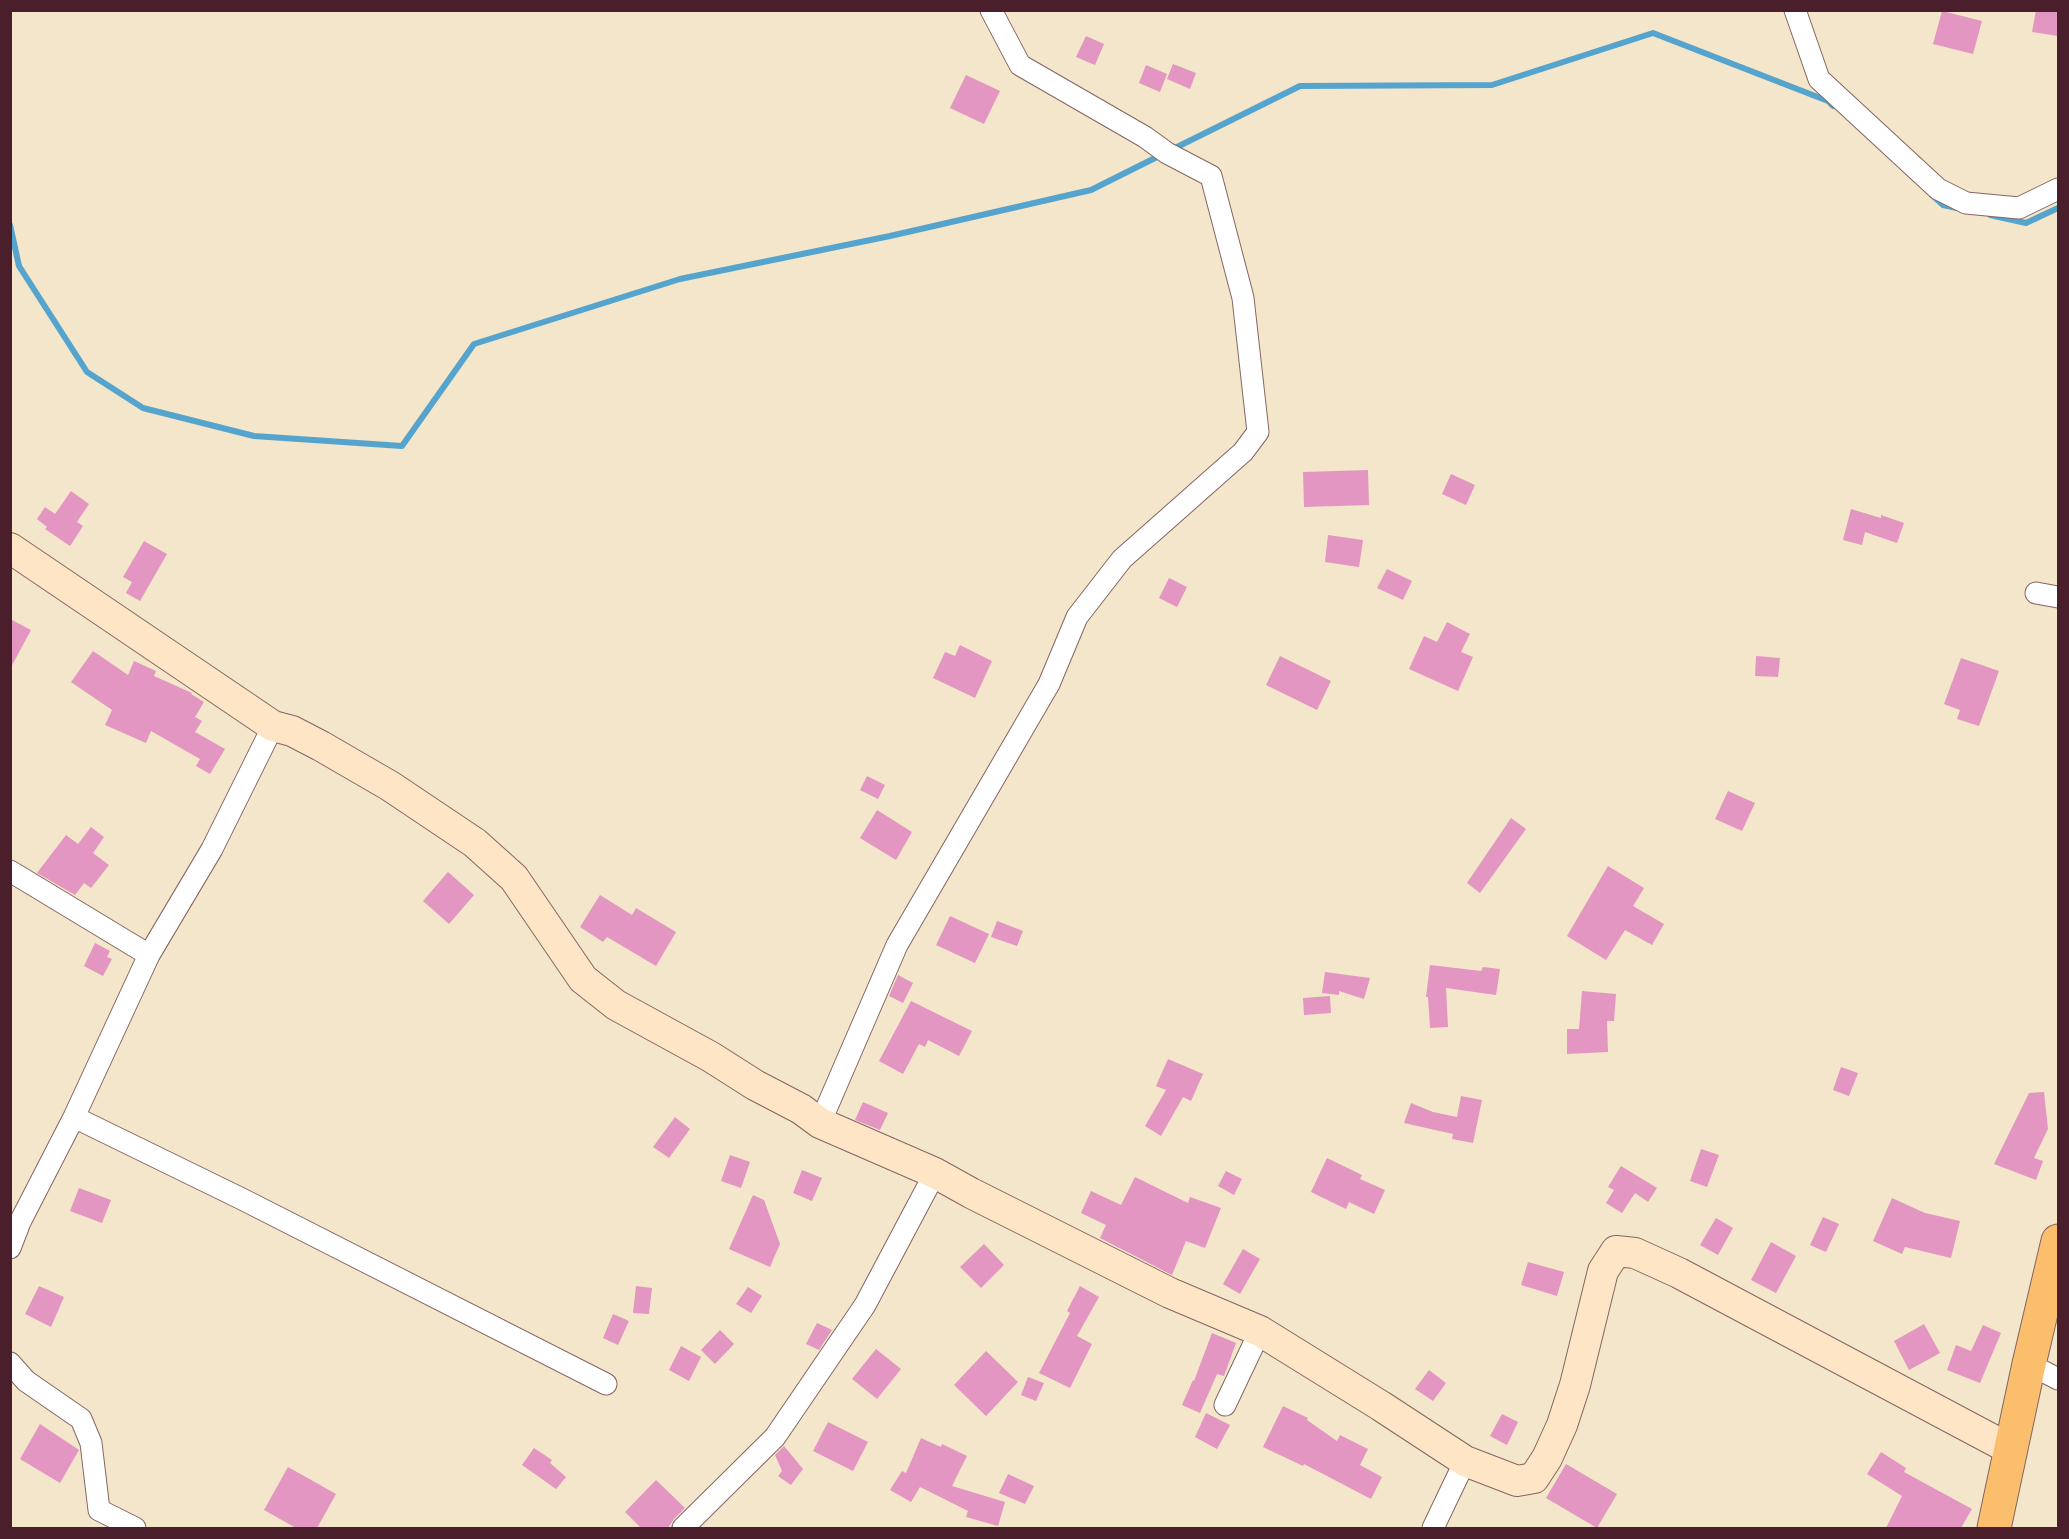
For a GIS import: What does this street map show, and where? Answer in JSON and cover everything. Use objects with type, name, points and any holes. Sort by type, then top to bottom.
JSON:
[{"type":"main road","points":[[1994,1528],[2058,1241]]},
{"type":"street","points":[[820,1123],[897,945],[1049,684],[1077,617],[1122,559],[1243,452],[1258,432],[1243,298],[1211,176],[1167,153],[1145,137],[1020,65],[992,10]]},
{"type":"street","points":[[1795,10],[1819,79],[1938,189],[1966,203],[2019,208],[2058,189]]},
{"type":"street","points":[[10,548],[273,726],[292,731],[321,746],[390,786],[475,843],[514,878],[583,979],[616,1005],[801,1109],[820,1123],[935,1173],[1170,1293],[1260,1331],[1382,1406],[1465,1461],[1517,1481],[1534,1478],[1547,1458],[1562,1425],[1575,1385],[1603,1271],[1616,1251],[1635,1252],[1679,1273],[2010,1449]]},
{"type":"street","points":[[2036,593],[2058,597]]},
{"type":"street","points":[[10,1248],[20,1222],[74,1117],[149,955],[212,849],[273,726]]},
{"type":"street","points":[[10,871],[149,955]]},
{"type":"street","points":[[74,1117],[252,1204],[606,1384]]},
{"type":"street","points":[[695,1525],[775,1437],[865,1305],[935,1173]]},
{"type":"street","points":[[1225,1405],[1260,1331]]},
{"type":"street","points":[[10,1364],[26,1381],[81,1419],[92,1443],[99,1510],[135,1528]]},
{"type":"street","points":[[2029,1364],[2058,1379]]},
{"type":"street","points":[[1433,1528],[1465,1461]]},
{"type":"building","points":[[2036,10],[2058,10],[2058,36],[2032,32]]},
{"type":"building","points":[[1942,11],[1982,21],[1973,54],[1933,44]]},
{"type":"building","points":[[1086,36],[1104,44],[1095,65],[1076,57]]},
{"type":"building","points":[[1173,64],[1196,73],[1190,89],[1167,79]]},
{"type":"building","points":[[1146,65],[1167,74],[1160,92],[1139,83]]},
{"type":"building","points":[[966,75],[1000,91],[984,124],[950,108]]},
{"type":"building","points":[[1368,470],[1369,505],[1304,507],[1303,472]]},
{"type":"building","points":[[1451,474],[1475,485],[1466,505],[1442,494]]},
{"type":"building","points":[[71,491],[89,504],[77,522],[83,526],[70,546],[45,529],[47,527],[37,519],[45,507],[55,514]]},
{"type":"building","points":[[1851,509],[1881,518],[1881,515],[1904,523],[1897,543],[1865,532],[1862,545],[1843,540]]},
{"type":"building","points":[[1328,535],[1363,540],[1359,567],[1325,562]]},
{"type":"building","points":[[144,541],[167,554],[140,601],[126,593],[132,582],[123,577]]},
{"type":"building","points":[[1387,569],[1412,581],[1403,600],[1377,588]]},
{"type":"building","points":[[1169,578],[1187,587],[1177,607],[1159,598]]},
{"type":"building","points":[[10,619],[31,630],[10,669]]},
{"type":"building","points":[[1447,622],[1470,634],[1461,652],[1473,657],[1458,691],[1409,669],[1424,636],[1437,642]]},
{"type":"building","points":[[960,645],[992,661],[975,698],[933,678],[945,652],[955,656]]},
{"type":"building","points":[[93,651],[128,675],[134,661],[156,671],[154,676],[192,693],[204,702],[195,717],[202,721],[195,732],[225,749],[210,774],[196,766],[200,759],[151,731],[146,743],[105,725],[112,710],[71,682]]},
{"type":"building","points":[[1280,656],[1331,681],[1317,710],[1266,685]]},
{"type":"building","points":[[1756,656],[1780,658],[1778,677],[1755,676]]},
{"type":"building","points":[[1961,658],[1999,671],[1979,726],[1957,719],[1960,710],[1944,704]]},
{"type":"building","points":[[867,776],[885,785],[878,799],[860,790]]},
{"type":"building","points":[[1728,791],[1755,803],[1742,831],[1715,819]]},
{"type":"building","points":[[877,810],[912,832],[896,860],[860,838]]},
{"type":"building","points":[[1511,818],[1526,829],[1480,893],[1467,883]]},
{"type":"building","points":[[91,827],[104,837],[93,853],[109,865],[91,888],[84,883],[75,895],[37,873],[66,835],[78,844]]},
{"type":"building","points":[[1608,866],[1644,888],[1633,906],[1664,924],[1652,945],[1625,930],[1606,960],[1567,936]]},
{"type":"building","points":[[448,872],[474,895],[449,924],[423,901]]},
{"type":"building","points":[[600,895],[632,915],[636,908],[676,932],[656,966],[607,937],[603,942],[580,927]]},
{"type":"building","points":[[950,916],[989,934],[975,963],[936,945]]},
{"type":"building","points":[[997,921],[1023,931],[1017,946],[991,937]]},
{"type":"building","points":[[95,943],[110,951],[107,957],[112,959],[103,976],[84,966]]},
{"type":"building","points":[[1430,965],[1481,971],[1483,967],[1500,969],[1496,995],[1446,988],[1448,1027],[1430,1028],[1428,997],[1426,997]]},
{"type":"building","points":[[1325,972],[1370,978],[1364,999],[1339,991],[1339,995],[1322,993]]},
{"type":"building","points":[[898,975],[913,983],[903,1003],[889,996]]},
{"type":"building","points":[[1582,991],[1616,994],[1614,1021],[1607,1021],[1608,1052],[1567,1054],[1567,1029],[1579,1029]]},
{"type":"building","points":[[1330,996],[1331,1013],[1304,1015],[1303,998]]},
{"type":"building","points":[[911,1001],[972,1031],[959,1056],[928,1040],[925,1047],[919,1044],[903,1074],[879,1061]]},
{"type":"building","points":[[1168,1059],[1203,1074],[1191,1101],[1183,1097],[1161,1136],[1145,1126],[1166,1090],[1156,1086]]},
{"type":"building","points":[[1841,1067],[1858,1073],[1849,1096],[1833,1090]]},
{"type":"building","points":[[2044,1092],[2048,1129],[2034,1158],[2043,1161],[2036,1180],[1994,1164],[2029,1093]]},
{"type":"building","points":[[1461,1096],[1482,1100],[1473,1143],[1452,1139],[1453,1134],[1404,1123],[1411,1103],[1433,1112],[1457,1117]]},
{"type":"building","points":[[863,1102],[888,1113],[880,1130],[855,1120]]},
{"type":"building","points":[[675,1117],[690,1129],[669,1158],[653,1147]]},
{"type":"building","points":[[1701,1149],[1719,1155],[1707,1187],[1690,1181]]},
{"type":"building","points":[[730,1155],[750,1162],[741,1188],[721,1181]]},
{"type":"building","points":[[1327,1158],[1362,1175],[1360,1179],[1385,1190],[1374,1214],[1349,1202],[1346,1209],[1311,1192]]},
{"type":"building","points":[[1621,1166],[1657,1188],[1648,1202],[1635,1193],[1622,1213],[1606,1203],[1614,1190],[1608,1187]]},
{"type":"building","points":[[802,1170],[822,1178],[812,1201],[793,1193]]},
{"type":"building","points":[[1226,1171],[1242,1179],[1234,1195],[1218,1186]]},
{"type":"building","points":[[1135,1177],[1188,1203],[1190,1197],[1221,1208],[1205,1248],[1186,1241],[1172,1275],[1100,1238],[1106,1225],[1081,1213],[1091,1191],[1121,1205]]},
{"type":"building","points":[[79,1188],[111,1200],[102,1223],[70,1211]]},
{"type":"building","points":[[753,1195],[764,1200],[780,1244],[770,1267],[729,1249]]},
{"type":"building","points":[[1892,1198],[1925,1213],[1960,1221],[1951,1258],[1905,1247],[1902,1254],[1873,1241]]},
{"type":"building","points":[[1823,1217],[1839,1224],[1826,1252],[1810,1245]]},
{"type":"building","points":[[1716,1218],[1733,1228],[1718,1255],[1700,1245]]},
{"type":"building","points":[[1771,1242],[1796,1256],[1776,1293],[1751,1280]]},
{"type":"building","points":[[984,1244],[1004,1265],[981,1288],[960,1267]]},
{"type":"building","points":[[1243,1249],[1260,1259],[1240,1294],[1223,1284]]},
{"type":"building","points":[[1528,1262],[1564,1272],[1557,1296],[1521,1285]]},
{"type":"building","points":[[39,1286],[64,1297],[51,1327],[25,1314]]},
{"type":"building","points":[[636,1286],[652,1288],[649,1314],[633,1313]]},
{"type":"building","points":[[1080,1286],[1099,1297],[1077,1336],[1092,1344],[1070,1388],[1039,1373],[1070,1313],[1067,1311]]},
{"type":"building","points":[[748,1287],[762,1296],[751,1313],[736,1304]]},
{"type":"building","points":[[613,1314],[629,1321],[618,1345],[603,1338]]},
{"type":"building","points":[[817,1323],[832,1330],[819,1350],[806,1344]]},
{"type":"building","points":[[1924,1324],[1940,1353],[1909,1370],[1894,1341]]},
{"type":"building","points":[[1983,1325],[2001,1333],[1980,1383],[1947,1370],[1956,1345],[1971,1351]]},
{"type":"building","points":[[720,1330],[734,1344],[715,1364],[701,1350]]},
{"type":"building","points":[[1212,1333],[1236,1343],[1224,1376],[1217,1374],[1200,1413],[1182,1405],[1194,1381]]},
{"type":"building","points":[[681,1346],[701,1357],[689,1381],[669,1370]]},
{"type":"building","points":[[876,1349],[901,1369],[877,1399],[852,1379]]},
{"type":"building","points":[[986,1351],[1018,1382],[986,1416],[954,1385]]},
{"type":"building","points":[[1429,1370],[1446,1383],[1433,1401],[1415,1389]]},
{"type":"building","points":[[1028,1377],[1044,1383],[1036,1401],[1021,1395]]},
{"type":"building","points":[[1283,1406],[1308,1418],[1307,1420],[1337,1441],[1340,1435],[1368,1449],[1360,1465],[1382,1477],[1371,1499],[1304,1464],[1303,1466],[1263,1447]]},
{"type":"building","points":[[1206,1413],[1230,1425],[1217,1449],[1195,1437]]},
{"type":"building","points":[[1502,1414],[1518,1422],[1507,1445],[1490,1436]]},
{"type":"building","points":[[828,1422],[868,1442],[853,1471],[813,1451]]},
{"type":"building","points":[[40,1424],[79,1450],[60,1483],[20,1459]]},
{"type":"building","points":[[921,1438],[941,1447],[942,1444],[967,1456],[952,1486],[1005,1502],[998,1526],[966,1517],[968,1511],[920,1487],[911,1502],[890,1490],[902,1471],[906,1473]]},
{"type":"building","points":[[784,1446],[803,1469],[791,1485],[778,1476],[782,1471],[775,1455]]},
{"type":"building","points":[[534,1448],[552,1460],[550,1463],[566,1477],[556,1489],[522,1465]]},
{"type":"building","points":[[1881,1452],[1906,1468],[1904,1472],[1972,1509],[1961,1528],[1886,1528],[1902,1496],[1867,1474]]},
{"type":"building","points":[[1566,1464],[1617,1494],[1597,1528],[1546,1498]]},
{"type":"building","points":[[288,1467],[336,1494],[317,1528],[296,1528],[264,1510]]},
{"type":"building","points":[[1008,1474],[1034,1486],[1025,1504],[999,1493]]},
{"type":"building","points":[[656,1480],[685,1508],[668,1528],[641,1528],[625,1512]]},
{"type":"waterway","points":[[1173,149],[1300,86],[1492,85],[1653,33],[1828,101],[1833,106]]},
{"type":"waterway","points":[[10,225],[19,266],[87,372],[143,408],[254,436],[402,446],[474,344],[680,279],[890,236],[1091,190],[1161,155]]},
{"type":"waterway","points":[[1932,195],[1943,205],[1957,208]]},
{"type":"waterway","points":[[1990,215],[2026,223],[2058,208]]}]
